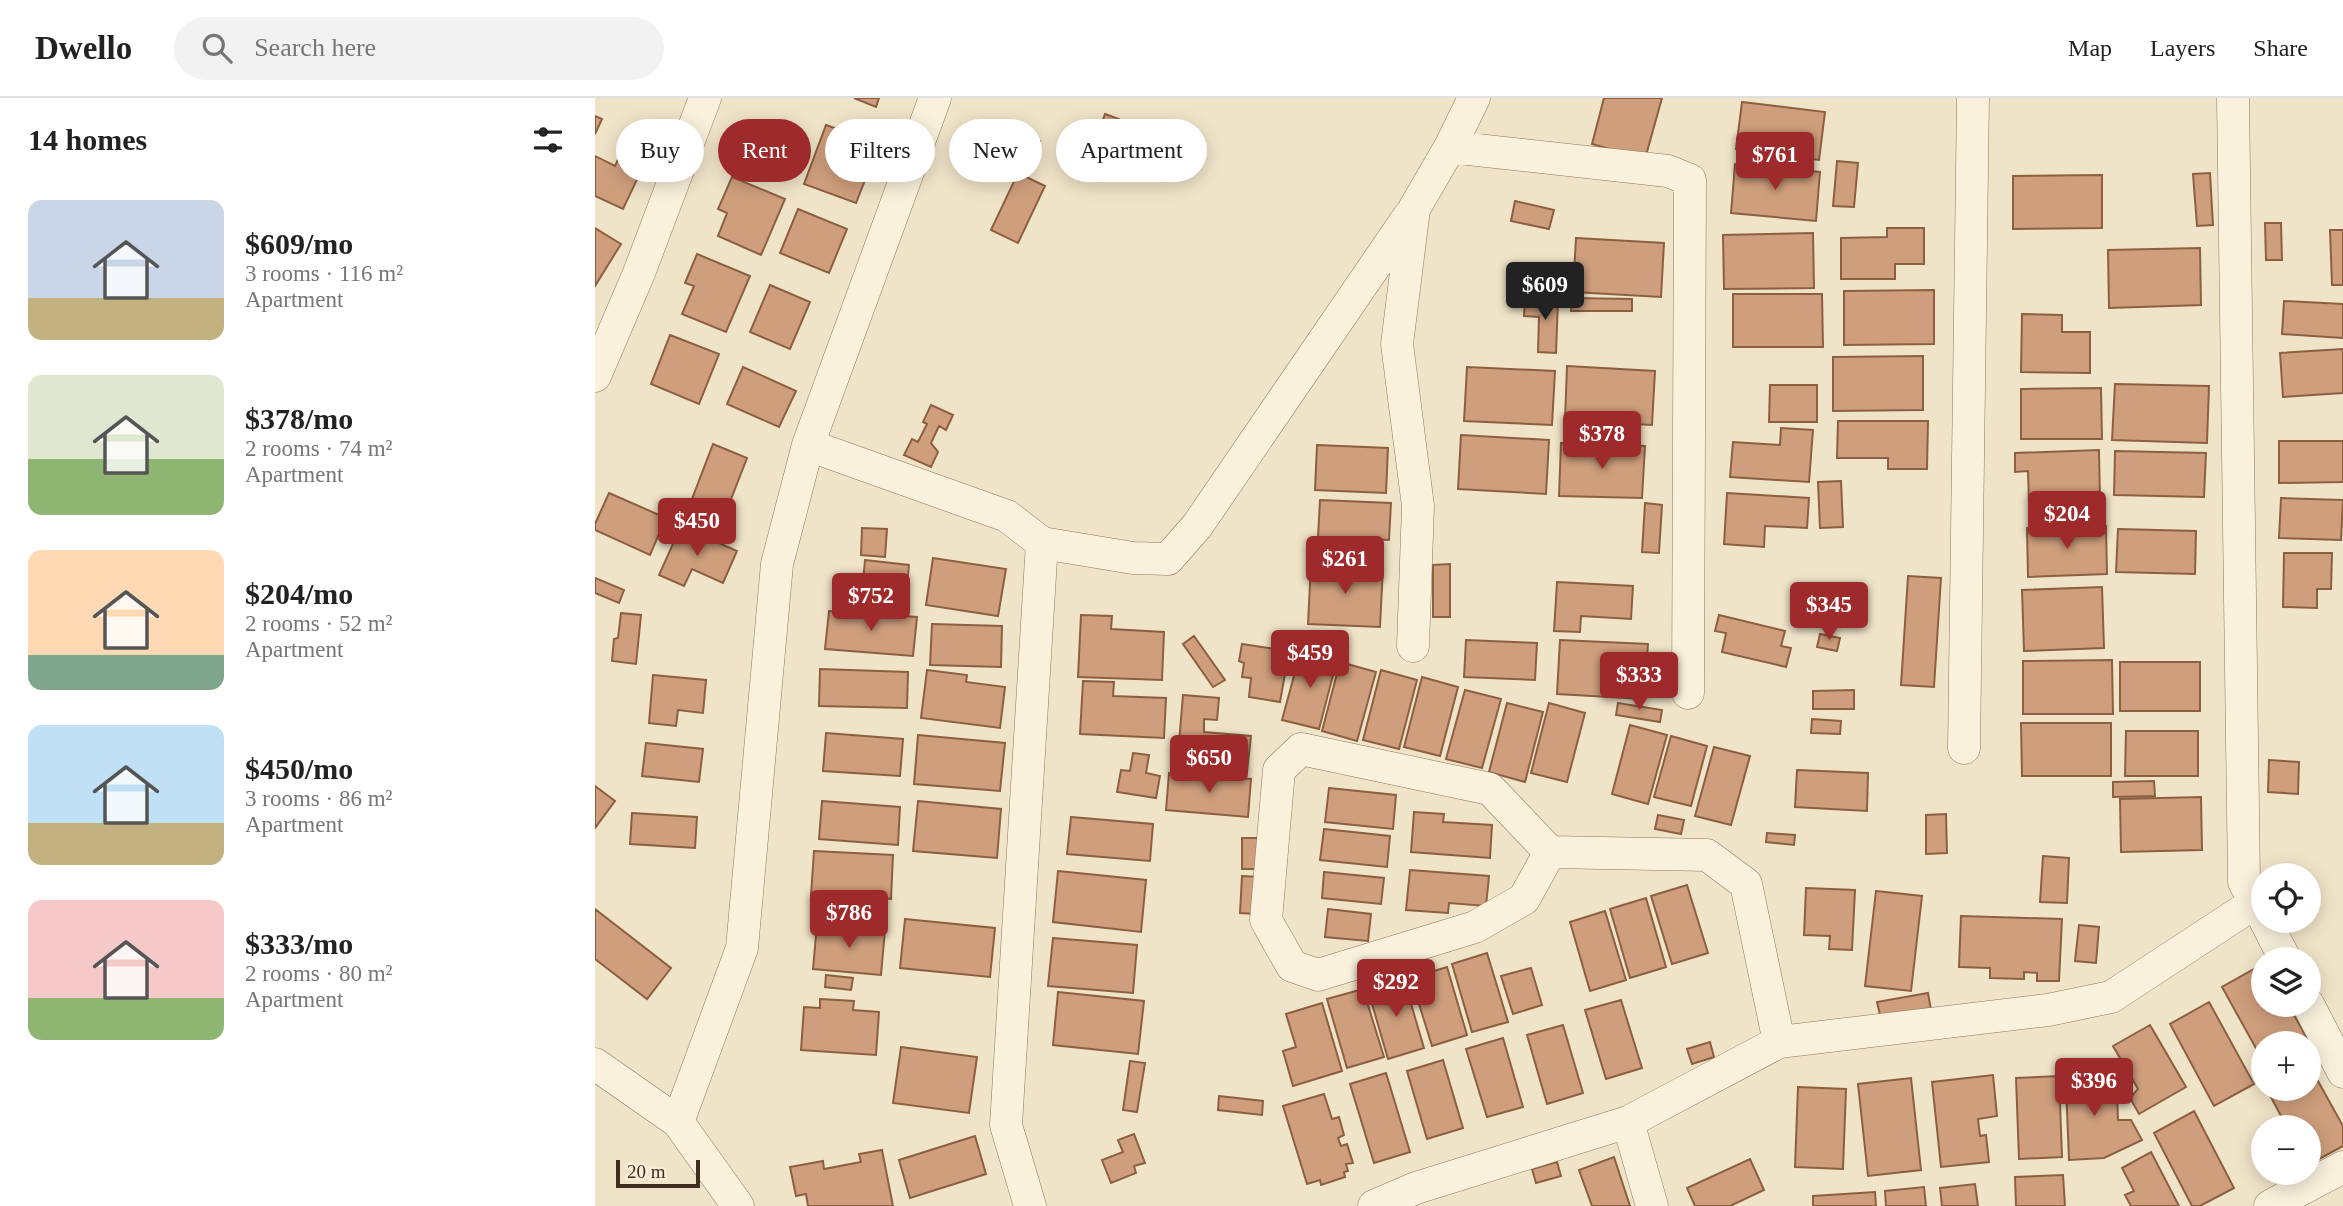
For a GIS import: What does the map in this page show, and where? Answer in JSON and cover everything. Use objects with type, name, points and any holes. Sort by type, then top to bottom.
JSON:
[{"type":"street","points":[[678,1122],[742,948],[777,564],[808,445],[935,98]]},
{"type":"street","points":[[808,445],[1007,516],[1042,543],[1133,558],[1168,559],[1197,526],[1414,209],[1450,147],[1474,98]]},
{"type":"street","points":[[1964,748],[1973,98]]},
{"type":"street","points":[[2233,98],[2244,882],[2251,895]]},
{"type":"street","points":[[595,376],[639,273],[702,99]]},
{"type":"street","points":[[1450,147],[1668,171],[1690,180],[1688,693]]},
{"type":"street","points":[[1413,646],[1418,506],[1397,344],[1414,209]]},
{"type":"street","points":[[1030,1206],[1006,1125],[1042,543]]},
{"type":"street","points":[[1550,852],[1524,899],[1475,927],[1318,975],[1292,966],[1266,920],[1279,770],[1301,749],[1490,789],[1550,852],[1707,855],[1746,884],[1779,1042]]},
{"type":"street","points":[[1374,1206],[1418,1197],[1628,1122],[1779,1042],[2048,1010],[2111,997],[2251,919]]},
{"type":"street","points":[[2315,1017],[2343,1072]]},
{"type":"street","points":[[595,1064],[678,1122],[738,1206]]},
{"type":"street","points":[[1628,1122],[1652,1206]]},
{"type":"street","points":[[2270,1206],[2343,1167]]},
{"type":"building","points":[[854,98],[879,98],[876,107]]},
{"type":"building","points":[[1604,98],[1662,98],[1645,159],[1592,144]]},
{"type":"building","points":[[1742,102],[1825,112],[1819,160],[1736,149]]},
{"type":"building","points":[[1105,114],[1119,119],[1103,119]]},
{"type":"building","points":[[595,116],[602,119],[595,134]]},
{"type":"building","points":[[825,128],[825,182],[864,182],[856,203],[804,184],[811,182],[811,165]]},
{"type":"building","points":[[595,156],[615,166],[616,164],[616,182],[636,182],[623,209],[595,196]]},
{"type":"building","points":[[1837,161],[1858,163],[1854,207],[1833,206]]},
{"type":"building","points":[[1735,164],[1820,172],[1816,221],[1731,213]]},
{"type":"building","points":[[2210,173],[2213,225],[2197,226],[2193,174]]},
{"type":"building","points":[[2102,175],[2102,228],[2013,229],[2013,176]]},
{"type":"building","points":[[730,182],[744,182],[785,199],[761,255],[718,236],[727,213],[718,209]]},
{"type":"building","points":[[1014,182],[1037,182],[1045,186],[1018,243],[991,230]]},
{"type":"building","points":[[1515,201],[1554,210],[1549,229],[1511,221]]},
{"type":"building","points":[[798,209],[847,229],[829,273],[780,253]]},
{"type":"building","points":[[2265,223],[2281,223],[2282,260],[2266,260]]},
{"type":"building","points":[[595,228],[621,244],[595,286]]},
{"type":"building","points":[[1887,228],[1924,228],[1924,264],[1895,264],[1895,279],[1841,279],[1841,238],[1887,237]]},
{"type":"building","points":[[2330,230],[2343,230],[2343,285],[2332,285]]},
{"type":"building","points":[[1813,233],[1814,288],[1724,289],[1723,235]]},
{"type":"building","points":[[1576,238],[1664,243],[1661,297],[1573,292]]},
{"type":"building","points":[[2200,248],[2201,305],[2109,308],[2108,250]]},
{"type":"building","points":[[697,254],[750,276],[726,332],[682,314],[694,286],[685,283]]},
{"type":"building","points":[[770,285],[810,302],[790,349],[750,332]]},
{"type":"building","points":[[1934,290],[1934,344],[1844,345],[1844,291]]},
{"type":"building","points":[[1733,294],[1822,294],[1823,347],[1733,347]]},
{"type":"building","points":[[1572,298],[1632,299],[1632,311],[1571,311]]},
{"type":"building","points":[[1525,299],[1558,300],[1556,353],[1538,352],[1539,317],[1524,316]]},
{"type":"building","points":[[2284,301],[2343,304],[2343,338],[2282,334]]},
{"type":"building","points":[[2022,314],[2062,315],[2062,332],[2090,332],[2090,373],[2021,372]]},
{"type":"building","points":[[670,335],[719,354],[699,404],[651,384]]},
{"type":"building","points":[[2343,349],[2343,393],[2283,397],[2280,353]]},
{"type":"building","points":[[1923,356],[1923,410],[1833,411],[1833,357]]},
{"type":"building","points":[[1567,366],[1655,371],[1652,425],[1565,420]]},
{"type":"building","points":[[743,367],[796,391],[779,427],[727,404]]},
{"type":"building","points":[[1467,367],[1555,371],[1552,425],[1464,421]]},
{"type":"building","points":[[2115,384],[2209,386],[2207,443],[2112,440]]},
{"type":"building","points":[[1770,385],[1817,385],[1817,422],[1769,422]]},
{"type":"building","points":[[2101,388],[2102,439],[2021,439],[2021,389]]},
{"type":"building","points":[[931,405],[953,415],[946,430],[939,426],[931,443],[938,452],[931,467],[904,455],[912,439],[918,442],[927,424],[923,422]]},
{"type":"building","points":[[1838,421],[1928,421],[1927,469],[1888,469],[1888,458],[1837,458]]},
{"type":"building","points":[[1781,428],[1813,430],[1809,482],[1730,477],[1733,442],[1780,445]]},
{"type":"building","points":[[1461,435],[1549,440],[1546,494],[1458,489]]},
{"type":"building","points":[[2279,441],[2343,441],[2343,482],[2279,483]]},
{"type":"building","points":[[1561,443],[1645,446],[1642,498],[1559,496]]},
{"type":"building","points":[[713,444],[747,458],[726,512],[692,499]]},
{"type":"building","points":[[1317,445],[1388,448],[1386,493],[1315,490]]},
{"type":"building","points":[[2099,450],[2100,502],[2029,504],[2028,471],[2015,472],[2015,453]]},
{"type":"building","points":[[2115,451],[2206,453],[2204,497],[2114,495]]},
{"type":"building","points":[[1841,481],[1843,527],[1820,528],[1818,482]]},
{"type":"building","points":[[609,493],[666,518],[650,555],[595,530],[595,524]]},
{"type":"building","points":[[1727,493],[1809,498],[1807,528],[1765,526],[1764,547],[1724,544]]},
{"type":"building","points":[[2281,498],[2343,500],[2341,540],[2279,538]]},
{"type":"building","points":[[1320,500],[1391,503],[1389,540],[1318,537]]},
{"type":"building","points":[[1645,503],[1662,505],[1659,553],[1642,552]]},
{"type":"building","points":[[681,526],[737,551],[723,583],[692,569],[684,586],[659,575]]},
{"type":"building","points":[[2106,526],[2107,574],[2028,577],[2027,528]]},
{"type":"building","points":[[862,528],[887,529],[885,557],[861,555]]},
{"type":"building","points":[[2118,529],[2196,531],[2195,574],[2116,572]]},
{"type":"building","points":[[2284,553],[2332,553],[2331,589],[2317,589],[2317,608],[2283,607]]},
{"type":"building","points":[[933,558],[1006,569],[998,616],[926,605]]},
{"type":"building","points":[[865,560],[909,565],[906,596],[862,592]]},
{"type":"building","points":[[1311,564],[1383,567],[1380,627],[1308,624]]},
{"type":"building","points":[[1450,564],[1450,617],[1433,617],[1433,565]]},
{"type":"building","points":[[1908,576],[1941,578],[1934,687],[1901,685]]},
{"type":"building","points":[[595,578],[624,590],[619,603],[595,593]]},
{"type":"building","points":[[1557,582],[1633,586],[1631,619],[1581,616],[1580,632],[1554,631]]},
{"type":"building","points":[[2102,587],[2104,648],[2024,651],[2022,590]]},
{"type":"building","points":[[829,611],[917,617],[913,656],[825,649]]},
{"type":"building","points":[[621,613],[641,615],[636,664],[612,661]]},
{"type":"building","points":[[1081,615],[1112,616],[1111,629],[1164,632],[1162,680],[1078,677]]},
{"type":"building","points":[[1719,615],[1785,631],[1781,646],[1791,648],[1786,667],[1722,652],[1726,633],[1715,631]]},
{"type":"building","points":[[932,624],[1002,626],[1001,667],[930,665]]},
{"type":"building","points":[[1820,634],[1840,638],[1837,651],[1817,647]]},
{"type":"building","points":[[1194,636],[1225,680],[1213,687],[1183,644]]},
{"type":"building","points":[[1466,640],[1537,643],[1535,680],[1464,677]]},
{"type":"building","points":[[1560,640],[1648,644],[1644,699],[1557,694]]},
{"type":"building","points":[[1242,644],[1289,651],[1280,702],[1249,697],[1251,678],[1242,677],[1244,663],[1239,661]]},
{"type":"building","points":[[1301,650],[1337,660],[1319,729],[1282,720]]},
{"type":"building","points":[[2112,660],[2113,714],[2023,714],[2023,661]]},
{"type":"building","points":[[1340,662],[1376,672],[1357,741],[1322,731]]},
{"type":"building","points":[[2120,662],[2200,662],[2200,711],[2120,711]]},
{"type":"building","points":[[820,669],[908,672],[907,708],[819,706]]},
{"type":"building","points":[[927,670],[967,675],[966,682],[1005,687],[1000,728],[921,718]]},
{"type":"building","points":[[1381,670],[1417,680],[1399,749],[1363,740]]},
{"type":"building","points":[[653,675],[706,680],[703,713],[678,710],[676,726],[649,723]]},
{"type":"building","points":[[1422,677],[1458,687],[1440,756],[1404,747]]},
{"type":"building","points":[[1083,681],[1114,682],[1113,696],[1166,698],[1164,738],[1080,734]]},
{"type":"building","points":[[1465,690],[1501,699],[1482,768],[1446,759]]},
{"type":"building","points":[[1854,690],[1854,709],[1813,709],[1813,691]]},
{"type":"building","points":[[1183,695],[1219,698],[1217,720],[1204,719],[1204,732],[1251,736],[1247,772],[1177,767]]},
{"type":"building","points":[[1507,703],[1543,712],[1525,782],[1489,772]]},
{"type":"building","points":[[1549,703],[1585,713],[1567,782],[1531,773]]},
{"type":"building","points":[[1618,703],[1662,710],[1660,722],[1616,715]]},
{"type":"building","points":[[1812,719],[1841,721],[1840,734],[1811,733]]},
{"type":"building","points":[[2021,723],[2111,723],[2111,776],[2022,776]]},
{"type":"building","points":[[1630,725],[1667,735],[1648,804],[1612,794]]},
{"type":"building","points":[[2126,731],[2198,731],[2198,776],[2125,776]]},
{"type":"building","points":[[826,733],[903,739],[900,776],[823,771]]},
{"type":"building","points":[[918,735],[1005,743],[1000,791],[914,784]]},
{"type":"building","points":[[1671,736],[1707,746],[1691,806],[1654,797]]},
{"type":"building","points":[[646,743],[703,749],[699,782],[642,776]]},
{"type":"building","points":[[1714,747],[1750,756],[1731,825],[1695,816]]},
{"type":"building","points":[[1133,753],[1149,755],[1146,773],[1160,776],[1156,798],[1117,792],[1121,770],[1130,771]]},
{"type":"building","points":[[2269,760],[2299,762],[2298,794],[2268,792]]},
{"type":"building","points":[[1797,770],[1868,773],[1867,811],[1795,807]]},
{"type":"building","points":[[1169,773],[1251,779],[1248,817],[1166,810]]},
{"type":"building","points":[[2154,781],[2155,796],[2113,797],[2113,782]]},
{"type":"building","points":[[595,786],[615,801],[595,828]]},
{"type":"building","points":[[1329,788],[1396,795],[1393,829],[1325,822]]},
{"type":"building","points":[[2201,797],[2202,850],[2121,852],[2120,799]]},
{"type":"building","points":[[822,801],[900,807],[898,845],[819,839]]},
{"type":"building","points":[[918,801],[1001,809],[997,858],[913,851]]},
{"type":"building","points":[[1414,812],[1444,814],[1443,822],[1492,825],[1490,858],[1411,852]]},
{"type":"building","points":[[632,813],[697,817],[695,848],[630,844]]},
{"type":"building","points":[[1946,814],[1947,853],[1926,854],[1926,815]]},
{"type":"building","points":[[1658,815],[1684,820],[1681,834],[1655,829]]},
{"type":"building","points":[[1071,817],[1153,824],[1150,861],[1067,854]]},
{"type":"building","points":[[1324,829],[1390,836],[1387,867],[1320,860]]},
{"type":"building","points":[[1767,833],[1795,835],[1794,845],[1766,842]]},
{"type":"building","points":[[1242,838],[1261,838],[1260,869],[1242,869]]},
{"type":"building","points":[[814,851],[893,855],[891,899],[811,895]]},
{"type":"building","points":[[2043,856],[2069,858],[2067,903],[2040,902]]},
{"type":"building","points":[[1410,870],[1489,876],[1486,906],[1449,903],[1448,913],[1406,910]]},
{"type":"building","points":[[1058,871],[1146,880],[1141,932],[1053,922]]},
{"type":"building","points":[[1324,872],[1384,878],[1381,904],[1322,898]]},
{"type":"building","points":[[1242,876],[1259,877],[1256,914],[1240,913]]},
{"type":"building","points":[[1687,885],[1708,953],[1672,964],[1651,896]]},
{"type":"building","points":[[1806,888],[1855,890],[1852,950],[1829,949],[1830,936],[1804,935]]},
{"type":"building","points":[[1876,891],[1922,896],[1911,991],[1865,986]]},
{"type":"building","points":[[1646,898],[1666,967],[1630,978],[1610,909]]},
{"type":"building","points":[[595,909],[671,968],[647,999],[595,959]]},
{"type":"building","points":[[1328,909],[1371,914],[1368,941],[1325,937]]},
{"type":"building","points":[[1605,911],[1626,980],[1590,991],[1570,922]]},
{"type":"building","points":[[1961,916],[2062,919],[2059,981],[2037,981],[2037,973],[2024,972],[2024,979],[1990,978],[1990,968],[1959,967]]},
{"type":"building","points":[[905,919],[995,928],[990,977],[900,968]]},
{"type":"building","points":[[817,924],[885,930],[881,975],[813,969]]},
{"type":"building","points":[[2079,925],[2099,927],[2096,963],[2075,961]]},
{"type":"building","points":[[1053,938],[1137,945],[1133,993],[1048,986]]},
{"type":"building","points":[[1487,953],[1508,1022],[1472,1032],[1452,964]]},
{"type":"building","points":[[1447,967],[1467,1035],[1432,1046],[1411,978]]},
{"type":"building","points":[[1531,968],[1542,1005],[1513,1014],[1501,976]]},
{"type":"building","points":[[2251,971],[2251,1017],[2295,1017],[2303,1031],[2251,1031],[2251,1039],[2222,987]]},
{"type":"building","points":[[826,975],[853,978],[851,990],[825,987]]},
{"type":"building","points":[[1404,980],[1424,1048],[1388,1059],[1368,990]]},
{"type":"building","points":[[1363,989],[1384,1057],[1347,1068],[1327,999]]},
{"type":"building","points":[[1058,992],[1144,1001],[1138,1054],[1053,1045]]},
{"type":"building","points":[[1928,993],[1931,1010],[1881,1019],[1877,1002]]},
{"type":"building","points":[[820,999],[854,1001],[853,1010],[879,1012],[876,1055],[801,1050],[804,1007],[820,1008]]},
{"type":"building","points":[[1621,1000],[1642,1068],[1606,1079],[1585,1010]]},
{"type":"building","points":[[2209,1002],[2251,1079],[2251,1086],[2214,1106],[2170,1024]]},
{"type":"building","points":[[1322,1003],[1342,1071],[1293,1086],[1283,1051],[1296,1047],[1286,1014]]},
{"type":"building","points":[[1563,1025],[1583,1093],[1547,1104],[1527,1035]]},
{"type":"building","points":[[2150,1025],[2186,1087],[2139,1114],[2130,1098],[2138,1089],[2113,1046]]},
{"type":"building","points":[[1503,1038],[1523,1107],[1487,1117],[1466,1049]]},
{"type":"building","points":[[1710,1042],[1714,1057],[1692,1064],[1687,1049]]},
{"type":"building","points":[[901,1047],[977,1057],[969,1113],[893,1103]]},
{"type":"building","points":[[2086,1059],[2087,1084],[2101,1084],[2101,1091],[2117,1091],[2118,1120],[2131,1120],[2142,1140],[2104,1158],[2069,1160],[2065,1060]]},
{"type":"building","points":[[1443,1060],[1463,1128],[1427,1139],[1407,1071]]},
{"type":"building","points":[[1130,1061],[1145,1063],[1137,1112],[1123,1110]]},
{"type":"building","points":[[1386,1073],[1410,1152],[1374,1163],[1350,1084]]},
{"type":"building","points":[[1993,1075],[1997,1116],[1978,1119],[1980,1136],[1986,1135],[1989,1162],[1941,1167],[1932,1082]]},
{"type":"building","points":[[2059,1076],[2062,1157],[2019,1159],[2016,1078]]},
{"type":"building","points":[[1911,1078],[1921,1170],[1868,1176],[1858,1084]]},
{"type":"building","points":[[2321,1086],[2343,1126],[2343,1146],[2321,1158],[2321,1115],[2281,1115],[2273,1101],[2321,1101]]},
{"type":"building","points":[[1798,1087],[1846,1089],[1843,1169],[1795,1167]]},
{"type":"building","points":[[1324,1094],[1332,1119],[1339,1117],[1344,1135],[1338,1138],[1341,1146],[1347,1144],[1353,1163],[1346,1164],[1348,1171],[1344,1172],[1345,1177],[1321,1185],[1320,1180],[1307,1184],[1283,1106]]},
{"type":"building","points":[[1219,1096],[1263,1101],[1262,1115],[1218,1110]]},
{"type":"building","points":[[2194,1111],[2234,1188],[2200,1206],[2192,1206],[2154,1133]]},
{"type":"building","points":[[1134,1134],[1145,1163],[1134,1166],[1136,1173],[1111,1183],[1102,1160],[1123,1152],[1118,1140]]},
{"type":"building","points":[[975,1136],[986,1174],[910,1198],[899,1160]]},
{"type":"building","points":[[882,1150],[893,1206],[808,1206],[806,1194],[796,1196],[790,1167],[823,1161],[824,1169],[861,1162],[859,1154]]},
{"type":"building","points":[[2151,1152],[2179,1206],[2131,1206],[2125,1195],[2134,1191],[2122,1168]]},
{"type":"building","points":[[1614,1157],[1630,1206],[1592,1206],[1579,1170]]},
{"type":"building","points":[[1750,1159],[1764,1190],[1730,1206],[1695,1206],[1687,1188]]},
{"type":"building","points":[[1557,1162],[1561,1176],[1536,1183],[1532,1169]]},
{"type":"building","points":[[2063,1175],[2065,1206],[2016,1206],[2015,1177]]},
{"type":"building","points":[[1975,1184],[1978,1206],[1942,1206],[1940,1188]]},
{"type":"building","points":[[1924,1187],[1926,1206],[1886,1206],[1885,1191]]},
{"type":"building","points":[[1875,1192],[1876,1206],[1813,1206],[1813,1196]]}]
